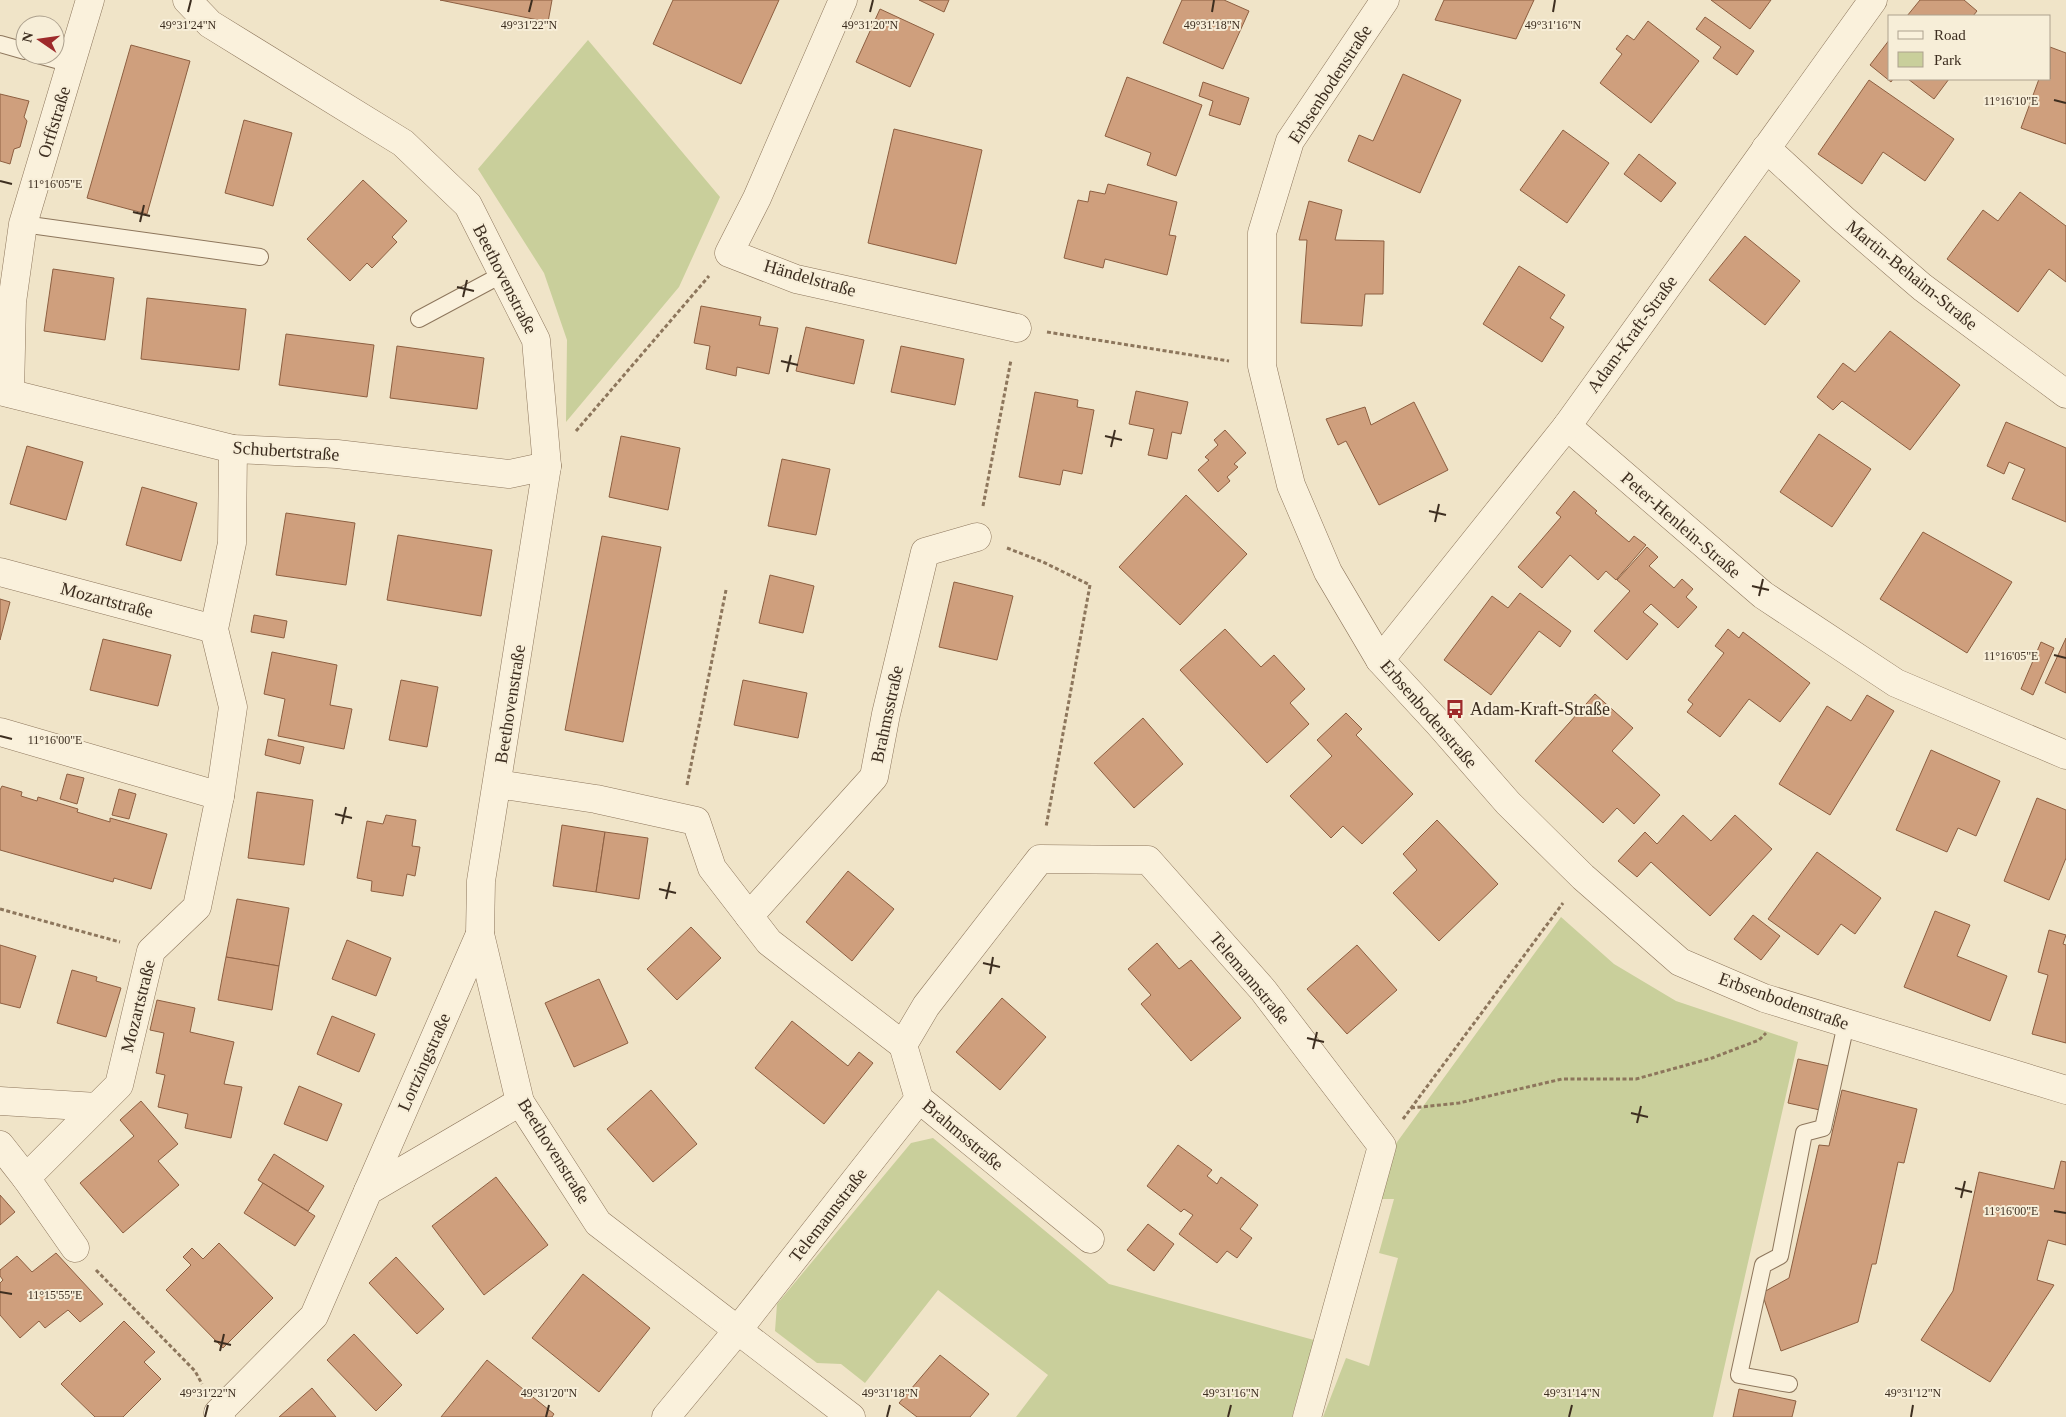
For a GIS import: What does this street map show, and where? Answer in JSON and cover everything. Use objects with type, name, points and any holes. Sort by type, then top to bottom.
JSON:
[{"type":"street","name":"Orffstraße","points":[[5,392],[12,302],[23,224],[90,0]]},
{"type":"street","name":"Beethovenstraße","points":[[187,0],[210,24],[403,143],[468,205],[536,340],[547,466],[481,881],[480,934],[520,1102],[598,1223],[851,1417]]},
{"type":"street","points":[[729,253],[757,198],[843,0]]},
{"type":"street","name":"Erbsenbodenstraße","points":[[1385,0],[1290,141],[1262,233],[1262,366],[1291,485],[1328,572],[1380,660],[1508,803],[1583,877],[1680,962],[1764,998],[2066,1090]]},
{"type":"street","name":"Adam-Kraft-Straße","points":[[1380,660],[1567,426],[1873,0]]},
{"type":"street","name":"Martin-Behaim-Straße","points":[[1766,148],[1842,218],[1922,287],[2066,394]]},
{"type":"street","name":"Händelstraße","points":[[729,253],[796,278],[1017,328]]},
{"type":"street","name":"Schubertstraße","points":[[5,392],[233,450],[338,454],[508,474],[547,466]]},
{"type":"street","name":"Peter-Henlein-Straße","points":[[1567,426],[1763,595],[1896,683],[2066,755]]},
{"type":"street","name":"Mozartstraße","points":[[26,1178],[119,1085],[152,951],[197,907],[220,796],[233,707],[214,628],[232,543],[233,450]]},
{"type":"street","name":"Brahmsstraße","points":[[749,916],[874,777],[886,714],[925,552],[977,537]]},
{"type":"street","name":"Mozartstraße","points":[[0,572],[214,628]]},
{"type":"street","points":[[0,732],[220,796]]},
{"type":"street","points":[[497,784],[596,799],[696,821],[712,868],[769,942],[903,1046],[926,1006],[1040,859]]},
{"type":"street","name":"Telemannstraße","points":[[1040,859],[1148,860],[1262,990],[1382,1146]]},
{"type":"street","name":"Lortzingstraße","points":[[219,1415],[314,1316],[480,934]]},
{"type":"street","name":"Brahmsstraße","points":[[903,1046],[919,1099],[1090,1239]]},
{"type":"street","name":"Telemannstraße","points":[[738,1331],[919,1099]]},
{"type":"street","points":[[0,1102],[97,1107]]},
{"type":"street","points":[[368,1190],[520,1102]]},
{"type":"street","points":[[0,1144],[75,1248]]},
{"type":"street","points":[[1307,1417],[1382,1146]]},
{"type":"street","points":[[666,1417],[738,1331]]},
{"type":"lane","points":[[0,44],[15,48]]},
{"type":"lane","points":[[65,62],[71,64]]},
{"type":"lane","points":[[23,224],[260,257]]},
{"type":"lane","points":[[419,319],[503,274]]},
{"type":"lane","points":[[1789,1384],[1739,1375],[1763,1265],[1780,1256],[1804,1133],[1823,1128],[1846,1024]]},
{"type":"path","points":[[547,466],[729,253]]},
{"type":"path","points":[[1040,859],[1090,585],[1043,562],[977,537],[1017,328],[1262,366]]},
{"type":"path","points":[[680,817],[726,590]]},
{"type":"path","points":[[1382,1146],[1583,877]]},
{"type":"path","points":[[0,909],[152,951]]},
{"type":"path","points":[[1411,1108],[1459,1103],[1562,1079],[1636,1079],[1712,1058],[1759,1040],[1793,1007]]},
{"type":"path","points":[[75,1248],[195,1371],[219,1415]]},
{"type":"green space","points":[[588,40],[720,197],[679,287],[566,422],[567,340],[544,273],[478,169]]},
{"type":"green space","points":[[1561,917],[1614,964],[1676,1001],[1798,1042],[1713,1417],[1323,1417],[1346,1358],[1369,1366],[1398,1258],[1379,1253],[1394,1199],[1380,1199],[1392,1149]]},
{"type":"green space","points":[[933,1138],[1109,1284],[1314,1340],[1292,1417],[1016,1417],[1048,1375],[938,1290],[865,1383],[841,1364],[817,1363],[775,1331],[777,1304],[911,1143]]},
{"type":"building","points":[[440,0],[552,0],[548,22]]},
{"type":"building","points":[[673,0],[779,0],[741,84],[653,44]]},
{"type":"building","points":[[919,0],[949,0],[944,12]]},
{"type":"building","points":[[1182,0],[1224,0],[1249,11],[1223,69],[1163,43]]},
{"type":"building","points":[[1444,0],[1534,0],[1516,39],[1435,20]]},
{"type":"building","points":[[1711,0],[1771,0],[1750,29]]},
{"type":"building","points":[[1920,0],[1964,0],[1977,11],[1974,15],[1908,15]]},
{"type":"building","points":[[880,9],[934,34],[910,87],[856,62]]},
{"type":"building","points":[[1705,17],[1754,51],[1737,75],[1713,58],[1721,47],[1696,29]]},
{"type":"building","points":[[1648,21],[1699,61],[1651,123],[1600,83],[1622,54],[1616,49],[1627,35],[1634,40]]},
{"type":"building","points":[[1888,42],[1888,80],[1870,65]]},
{"type":"building","points":[[131,45],[190,61],[147,214],[87,198]]},
{"type":"building","points":[[2051,47],[2066,53],[2066,144],[2021,128],[2039,80],[2051,80]]},
{"type":"building","points":[[1403,74],[1461,100],[1420,193],[1348,161],[1359,135],[1373,141]]},
{"type":"building","points":[[1127,77],[1202,105],[1176,176],[1147,165],[1151,153],[1105,136]]},
{"type":"building","points":[[1869,80],[1954,139],[1925,181],[1883,152],[1862,184],[1818,154]]},
{"type":"building","points":[[1909,80],[1948,80],[1934,99]]},
{"type":"building","points":[[1203,82],[1249,98],[1240,125],[1209,115],[1213,101],[1199,96]]},
{"type":"building","points":[[0,94],[29,101],[24,117],[27,121],[20,147],[14,149],[10,164],[0,161]]},
{"type":"building","points":[[244,120],[292,133],[273,206],[225,193]]},
{"type":"building","points":[[894,129],[982,150],[956,264],[868,243]]},
{"type":"building","points":[[1563,130],[1609,163],[1567,223],[1520,190]]},
{"type":"building","points":[[1639,154],[1676,183],[1661,202],[1624,174]]},
{"type":"building","points":[[363,180],[407,221],[392,237],[397,242],[372,268],[367,263],[350,281],[307,239]]},
{"type":"building","points":[[1108,184],[1177,202],[1169,235],[1176,236],[1167,275],[1105,259],[1103,268],[1064,258],[1078,200],[1088,202],[1090,191],[1105,194]]},
{"type":"building","points":[[2020,192],[2066,226],[2066,282],[2049,269],[2018,312],[1947,259],[1983,210],[1998,221]]},
{"type":"building","points":[[1309,201],[1342,210],[1335,240],[1384,241],[1383,294],[1365,294],[1362,326],[1301,323],[1307,240],[1299,240]]},
{"type":"building","points":[[1745,236],[1800,281],[1765,325],[1709,280]]},
{"type":"building","points":[[1519,266],[1565,295],[1550,318],[1564,327],[1542,362],[1483,324]]},
{"type":"building","points":[[53,269],[114,278],[105,340],[44,331]]},
{"type":"building","points":[[147,298],[246,309],[239,370],[141,359]]},
{"type":"building","points":[[701,306],[761,317],[759,325],[778,328],[769,374],[737,367],[736,376],[706,369],[710,346],[694,343]]},
{"type":"building","points":[[806,327],[864,340],[854,384],[796,371]]},
{"type":"building","points":[[1890,331],[1960,385],[1910,450],[1842,401],[1833,410],[1817,397],[1843,363],[1855,372]]},
{"type":"building","points":[[286,334],[374,345],[367,397],[279,385]]},
{"type":"building","points":[[397,346],[484,358],[477,409],[390,398]]},
{"type":"building","points":[[901,346],[964,359],[955,405],[891,392]]},
{"type":"building","points":[[1136,391],[1188,402],[1181,434],[1172,432],[1167,459],[1148,455],[1154,429],[1129,424]]},
{"type":"building","points":[[1035,392],[1078,400],[1077,407],[1094,410],[1082,474],[1063,470],[1060,485],[1019,477]]},
{"type":"building","points":[[1414,402],[1448,470],[1379,505],[1346,441],[1338,445],[1326,419],[1365,407],[1371,425]]},
{"type":"building","points":[[2006,422],[2066,448],[2066,522],[2012,499],[2025,469],[2009,462],[2004,474],[1987,466]]},
{"type":"building","points":[[1225,430],[1246,453],[1234,464],[1238,467],[1227,477],[1230,481],[1218,492],[1198,470],[1209,460],[1205,457],[1218,445],[1214,440]]},
{"type":"building","points":[[1819,434],[1871,469],[1832,527],[1780,492]]},
{"type":"building","points":[[621,436],[680,448],[668,510],[609,497]]},
{"type":"building","points":[[27,446],[83,462],[66,520],[10,504]]},
{"type":"building","points":[[782,459],[830,469],[816,535],[768,526]]},
{"type":"building","points":[[142,487],[197,503],[181,561],[126,545]]},
{"type":"building","points":[[1574,491],[1597,511],[1595,513],[1629,542],[1634,536],[1646,545],[1616,580],[1606,571],[1598,580],[1570,555],[1542,588],[1518,567],[1561,517],[1556,513]]},
{"type":"building","points":[[1186,495],[1247,554],[1180,625],[1119,567]]},
{"type":"building","points":[[286,513],[355,523],[346,585],[276,575]]},
{"type":"building","points":[[1923,532],[2012,582],[1967,653],[1880,599]]},
{"type":"building","points":[[398,535],[492,550],[481,616],[387,600]]},
{"type":"building","points":[[602,536],[661,547],[623,742],[565,730]]},
{"type":"building","points":[[1647,547],[1658,557],[1649,566],[1674,588],[1682,579],[1693,589],[1686,597],[1697,607],[1678,628],[1651,604],[1643,612],[1658,624],[1627,660],[1594,631],[1630,591],[1617,580]]},
{"type":"building","points":[[770,575],[814,586],[803,633],[759,623]]},
{"type":"building","points":[[954,582],[1013,596],[997,660],[939,647]]},
{"type":"building","points":[[1520,593],[1571,631],[1560,647],[1539,631],[1491,695],[1444,660],[1492,596],[1508,608]]},
{"type":"building","points":[[0,599],[10,602],[0,640]]},
{"type":"building","points":[[254,615],[287,621],[284,638],[251,632]]},
{"type":"building","points":[[1225,629],[1261,667],[1274,655],[1305,689],[1290,703],[1309,724],[1267,763],[1180,670]]},
{"type":"building","points":[[1728,629],[1739,638],[1743,632],[1810,683],[1780,722],[1749,699],[1720,737],[1687,712],[1693,704],[1688,700],[1724,653],[1715,646]]},
{"type":"building","points":[[2066,638],[2066,693],[2045,683]]},
{"type":"building","points":[[103,639],[171,655],[158,706],[90,690]]},
{"type":"building","points":[[2041,642],[2054,648],[2033,695],[2021,689]]},
{"type":"building","points":[[272,652],[337,665],[330,705],[352,709],[344,749],[278,736],[285,699],[264,694]]},
{"type":"building","points":[[401,680],[438,687],[427,747],[389,740]]},
{"type":"building","points":[[743,680],[807,693],[798,738],[734,725]]},
{"type":"building","points":[[1595,694],[1633,728],[1612,751],[1660,795],[1634,824],[1617,808],[1603,823],[1535,761]]},
{"type":"building","points":[[1867,695],[1894,711],[1830,815],[1779,784],[1827,706],[1851,721]]},
{"type":"building","points":[[1346,713],[1362,729],[1356,735],[1413,794],[1362,844],[1343,826],[1331,838],[1290,796],[1332,756],[1317,740]]},
{"type":"building","points":[[1143,718],[1183,764],[1134,808],[1094,763]]},
{"type":"building","points":[[268,739],[304,747],[300,764],[265,755]]},
{"type":"building","points":[[1931,750],[2000,781],[1976,836],[1958,828],[1947,852],[1896,830]]},
{"type":"building","points":[[67,774],[84,778],[77,804],[60,799]]},
{"type":"building","points":[[2,786],[22,792],[21,796],[37,801],[38,797],[78,809],[77,812],[110,822],[110,818],[167,834],[151,889],[114,878],[113,882],[0,850],[0,790]]},
{"type":"building","points":[[119,789],[136,794],[129,819],[112,815]]},
{"type":"building","points":[[257,792],[313,800],[304,865],[248,858]]},
{"type":"building","points":[[2037,798],[2066,810],[2066,858],[2049,900],[2004,881]]},
{"type":"building","points":[[386,815],[416,820],[412,846],[420,847],[415,876],[407,874],[403,896],[371,891],[372,881],[357,878],[367,821],[383,824]]},
{"type":"building","points":[[1683,815],[1711,841],[1735,815],[1772,849],[1710,916],[1651,862],[1637,877],[1618,861],[1645,832],[1657,844]]},
{"type":"building","points":[[1437,820],[1498,884],[1439,941],[1393,893],[1417,870],[1403,854]]},
{"type":"building","points":[[562,825],[605,832],[596,892],[553,886]]},
{"type":"building","points":[[605,832],[648,838],[639,899],[596,892]]},
{"type":"building","points":[[1817,852],[1881,898],[1855,934],[1841,924],[1818,955],[1768,919]]},
{"type":"building","points":[[848,871],[894,909],[852,961],[806,922]]},
{"type":"building","points":[[237,899],[289,908],[279,966],[226,957]]},
{"type":"building","points":[[1935,911],[1970,925],[1957,956],[2007,976],[1990,1021],[1904,987]]},
{"type":"building","points":[[1753,915],[1780,936],[1761,960],[1734,939]]},
{"type":"building","points":[[691,927],[721,958],[677,1000],[647,969]]},
{"type":"building","points":[[2049,930],[2066,935],[2063,944],[2066,945],[2066,1043],[2032,1034],[2048,975],[2038,972]]},
{"type":"building","points":[[347,940],[391,958],[376,996],[332,979]]},
{"type":"building","points":[[1157,943],[1179,969],[1191,960],[1241,1018],[1191,1061],[1141,1004],[1151,995],[1128,969]]},
{"type":"building","points":[[0,945],[36,956],[20,1008],[0,1003]]},
{"type":"building","points":[[1357,945],[1397,990],[1347,1034],[1307,989]]},
{"type":"building","points":[[226,957],[279,966],[272,1010],[218,1000]]},
{"type":"building","points":[[72,970],[97,977],[96,981],[121,988],[106,1037],[57,1023]]},
{"type":"building","points":[[599,979],[628,1043],[574,1067],[545,1003]]},
{"type":"building","points":[[1002,998],[1046,1037],[1000,1090],[956,1052]]},
{"type":"building","points":[[157,1000],[195,1008],[190,1032],[234,1042],[224,1084],[242,1087],[231,1138],[185,1128],[188,1114],[158,1107],[165,1075],[156,1073],[164,1033],[150,1030]]},
{"type":"building","points":[[332,1016],[375,1034],[359,1072],[317,1054]]},
{"type":"building","points":[[792,1021],[848,1066],[859,1052],[873,1063],[824,1124],[755,1068]]},
{"type":"building","points":[[1798,1059],[1829,1066],[1820,1110],[1788,1103]]},
{"type":"building","points":[[299,1086],[342,1104],[327,1141],[284,1124]]},
{"type":"building","points":[[651,1090],[697,1144],[653,1182],[607,1129]]},
{"type":"building","points":[[1842,1090],[1917,1109],[1904,1163],[1898,1162],[1876,1264],[1872,1264],[1858,1322],[1781,1351],[1762,1293],[1789,1278],[1819,1145],[1829,1146]]},
{"type":"building","points":[[141,1101],[178,1144],[158,1161],[179,1185],[123,1233],[80,1183],[134,1136],[120,1120]]},
{"type":"building","points":[[1178,1145],[1212,1170],[1207,1176],[1217,1184],[1221,1177],[1258,1205],[1240,1229],[1252,1238],[1237,1258],[1227,1251],[1217,1263],[1179,1234],[1193,1215],[1184,1209],[1181,1212],[1147,1186]]},
{"type":"building","points":[[274,1154],[324,1186],[308,1211],[258,1180]]},
{"type":"building","points":[[2061,1161],[2066,1162],[2066,1245],[2048,1240],[2037,1280],[2054,1285],[1990,1382],[1921,1340],[1953,1291],[1979,1172],[2054,1189]]},
{"type":"building","points":[[496,1177],[548,1245],[484,1295],[432,1226]]},
{"type":"building","points":[[263,1183],[315,1216],[295,1246],[244,1213]]},
{"type":"building","points":[[0,1195],[15,1212],[0,1225]]},
{"type":"building","points":[[1148,1224],[1174,1244],[1154,1271],[1127,1250]]},
{"type":"building","points":[[219,1243],[273,1298],[223,1348],[166,1290],[191,1265],[183,1257],[192,1248],[203,1259]]},
{"type":"building","points":[[56,1253],[103,1304],[80,1322],[68,1310],[45,1328],[39,1321],[20,1338],[0,1315],[0,1283],[3,1280],[0,1276],[0,1270],[17,1256],[32,1272]]},
{"type":"building","points":[[396,1257],[444,1309],[417,1334],[369,1283]]},
{"type":"building","points":[[583,1274],[650,1328],[599,1392],[532,1338]]},
{"type":"building","points":[[124,1321],[155,1352],[144,1362],[161,1379],[123,1417],[95,1417],[61,1384]]},
{"type":"building","points":[[354,1334],[402,1385],[376,1411],[327,1360]]},
{"type":"building","points":[[940,1355],[989,1394],[970,1417],[917,1417],[899,1403]]},
{"type":"building","points":[[487,1360],[554,1414],[552,1417],[441,1417]]},
{"type":"building","points":[[312,1388],[336,1417],[279,1417]]},
{"type":"building","points":[[1739,1389],[1796,1401],[1792,1417],[1733,1417]]},
{"type":"place","name":"Adam-Kraft-Straße","points":[[1455,709]]}]
